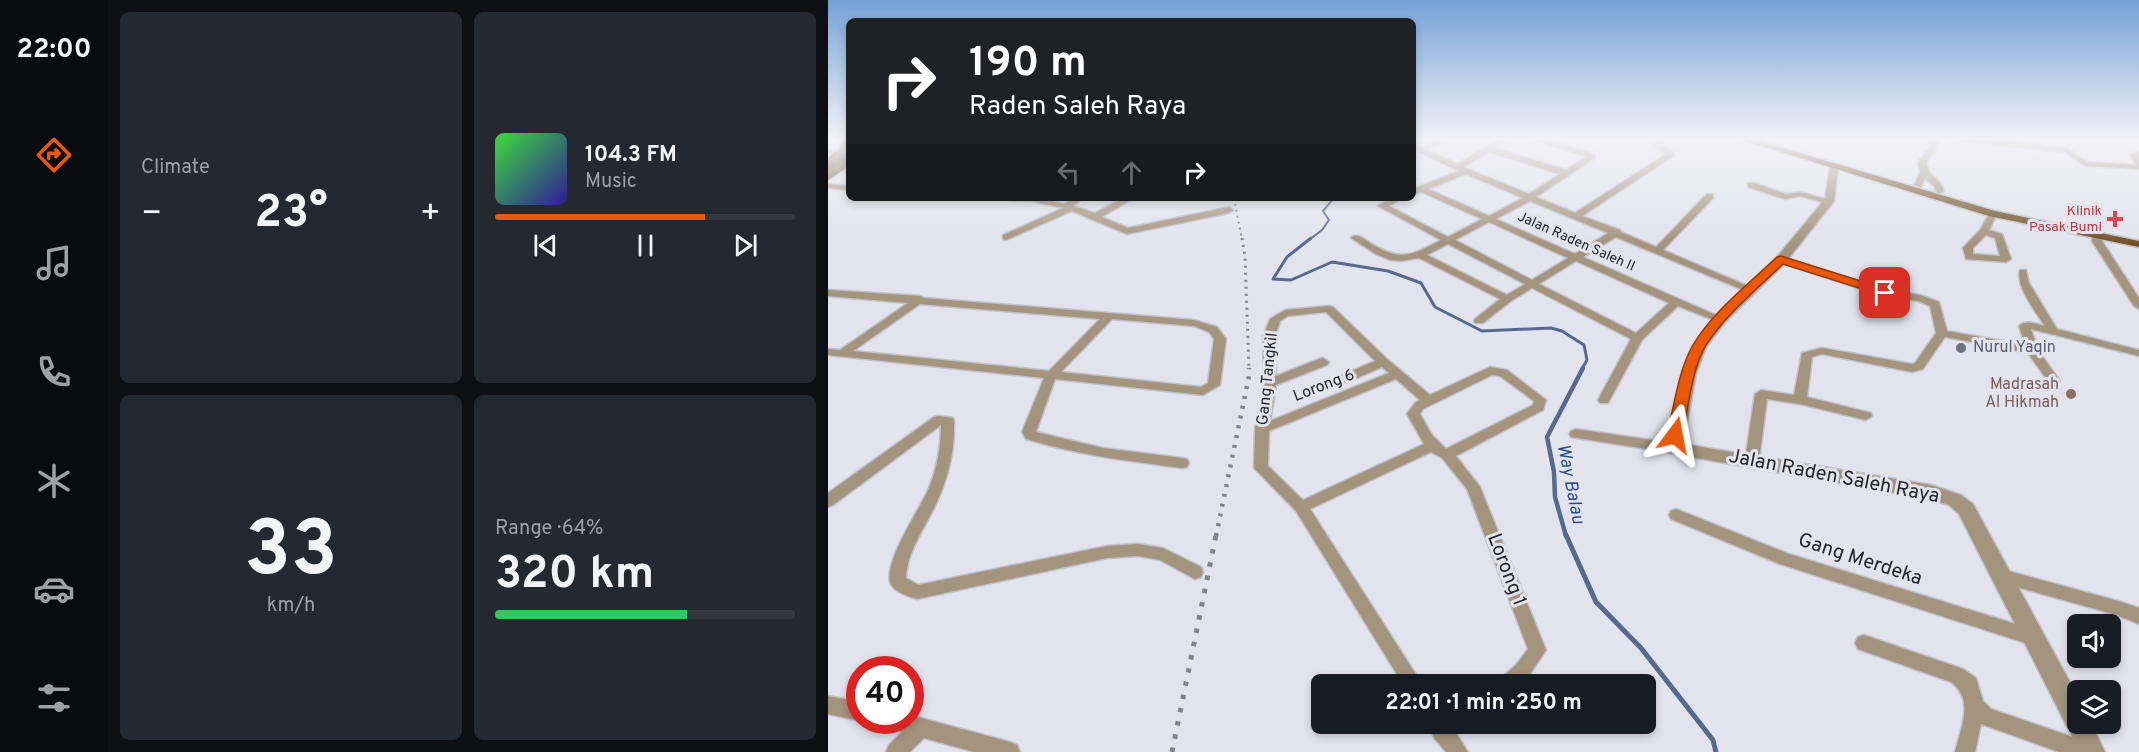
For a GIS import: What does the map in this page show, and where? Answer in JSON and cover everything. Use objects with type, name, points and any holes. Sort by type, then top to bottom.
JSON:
[{"type":"main road","points":[[1860,174],[1898,184],[1918,185],[2040,217],[2139,236]]},
{"type":"main road","points":[[1869,174],[1993,214],[2139,244]]},
{"type":"street","points":[[1418,191],[1451,174]]},
{"type":"street","points":[[1473,174],[1659,249],[1752,290]]},
{"type":"street","points":[[1356,238],[1397,260],[1406,260],[1420,255],[1529,198],[1565,174]]},
{"type":"street","points":[[1575,217],[1640,174]]},
{"type":"street","points":[[1685,450],[1675,443],[1675,435],[1689,374],[1699,347],[1719,319],[1781,260],[1829,201],[1832,197],[1833,174]]},
{"type":"street","points":[[1918,185],[1923,174]]},
{"type":"street","points":[[1925,174],[1938,185],[1940,191]]},
{"type":"street","points":[[1751,185],[1785,197],[1800,194],[1829,201]]},
{"type":"street","points":[[828,186],[846,188]]},
{"type":"street","name":"Jalan Raden Saleh II","points":[[1418,191],[1489,218],[1719,319]]},
{"type":"street","points":[[1659,249],[1710,196]]},
{"type":"street","points":[[1030,201],[1068,207],[1097,216],[1127,231],[1229,210]]},
{"type":"street","points":[[1006,237],[1076,201]]},
{"type":"street","points":[[1097,216],[1124,201]]},
{"type":"street","points":[[1393,201],[1382,206],[1637,338]]},
{"type":"street","points":[[1984,231],[1993,214]]},
{"type":"street","points":[[1479,321],[1507,299],[1617,232]]},
{"type":"street","points":[[2097,236],[2097,241],[2106,257],[2124,280],[2139,306]]},
{"type":"street","points":[[1420,255],[1507,299]]},
{"type":"street","points":[[1781,260],[1885,293],[1929,300],[1935,304],[1942,333],[1919,366],[1912,368],[1822,351],[1811,352],[1806,355],[1800,400]]},
{"type":"street","points":[[2023,272],[2024,283],[2053,331]]},
{"type":"street","points":[[828,293],[1194,323],[1210,327],[1218,333],[1220,339],[1214,385],[1203,391],[1050,377],[828,352]]},
{"type":"street","points":[[841,354],[920,299]]},
{"type":"street","points":[[1604,400],[1637,338],[1676,302]]},
{"type":"street","name":"Gang Tangkil","points":[[1407,674],[1301,507],[1261,468],[1262,429],[1270,383],[1269,337],[1275,318],[1285,313],[1329,309],[1383,362],[1429,401]]},
{"type":"street","points":[[1110,315],[1050,377],[1029,428],[1031,436],[1103,453],[1182,463]]},
{"type":"street","points":[[2055,381],[2032,350],[2024,326],[2034,326],[2139,353]]},
{"type":"street","points":[[1942,333],[2032,350]]},
{"type":"street","points":[[1270,383],[1323,362]]},
{"type":"street","points":[[1344,379],[1383,362]]},
{"type":"street","points":[[1490,371],[1497,371],[1540,400],[1539,406],[1448,455],[1442,454],[1433,445],[1413,414],[1419,406],[1490,371]]},
{"type":"street","name":"Lorong 6","points":[[1262,429],[1397,374]]},
{"type":"street","points":[[1752,460],[1761,394],[1800,400],[1866,416]]},
{"type":"street","points":[[828,501],[901,446],[944,419],[948,421],[948,443],[940,480],[907,546],[897,572],[898,582],[917,592],[1107,552],[1138,550],[1163,554],[1195,572]]},
{"type":"street","points":[[1576,434],[1685,450]]},
{"type":"street","points":[[1301,507],[1433,445]]},
{"type":"street","name":"Jalan Raden Saleh Raya","points":[[1685,450],[1931,492],[1954,500],[1966,509],[2067,701]]},
{"type":"street","name":"Lorong 1","points":[[1448,455],[1473,487],[1537,650],[1519,674]]},
{"type":"street","name":"Gang Merdeka","points":[[1676,515],[1786,559],[2035,638]]},
{"type":"street","points":[[2001,576],[2118,608],[2139,616]]},
{"type":"street","points":[[1864,644],[1957,675],[1969,684],[1975,706],[1965,752]]},
{"type":"street","points":[[828,705],[846,709]]},
{"type":"street","points":[[1975,706],[1985,716],[2087,752]]},
{"type":"street","points":[[924,728],[1010,752]]},
{"type":"street","points":[[896,752],[915,734]]},
{"type":"street","points":[[1449,734],[1458,752]]},
{"type":"street","name":"Jalan Raden Saleh Raya","points":[[2084,734],[2093,752]]},
{"type":"waterway","name":"Way Balau","points":[[1309,240],[1322,230],[1329,220],[1323,211],[1331,201]]},
{"type":"waterway","name":"Way Balau","points":[[1311,238],[1287,257],[1273,279],[1291,280],[1332,262],[1388,271],[1421,283],[1435,307],[1482,331],[1551,328],[1562,331],[1584,345],[1587,360],[1582,369]]},
{"type":"waterway","name":"Way Balau","points":[[1566,536],[1555,497],[1554,472],[1547,437],[1583,368]]},
{"type":"waterway","name":"Way Balau","points":[[1566,535],[1596,602],[1641,648],[1713,740],[1716,752]]},
{"type":"railway","points":[[1235,201],[1242,240]]},
{"type":"railway","points":[[1242,238],[1245,257],[1249,369]]},
{"type":"railway","points":[[1216,536],[1249,369]]},
{"type":"railway","points":[[1172,752],[1216,535]]},
{"type":"place","name":"Klinik Pasak Bumi","points":[[2115,219]]},
{"type":"place","name":"Nurul Yaqin","points":[[1961,348]]},
{"type":"place","name":"Madrasah Al Hikmah","points":[[2071,394]]},
{"type":"route","points":[[1675,435],[1689,374],[1699,347],[1719,319],[1781,260],[1885,293]]}]
